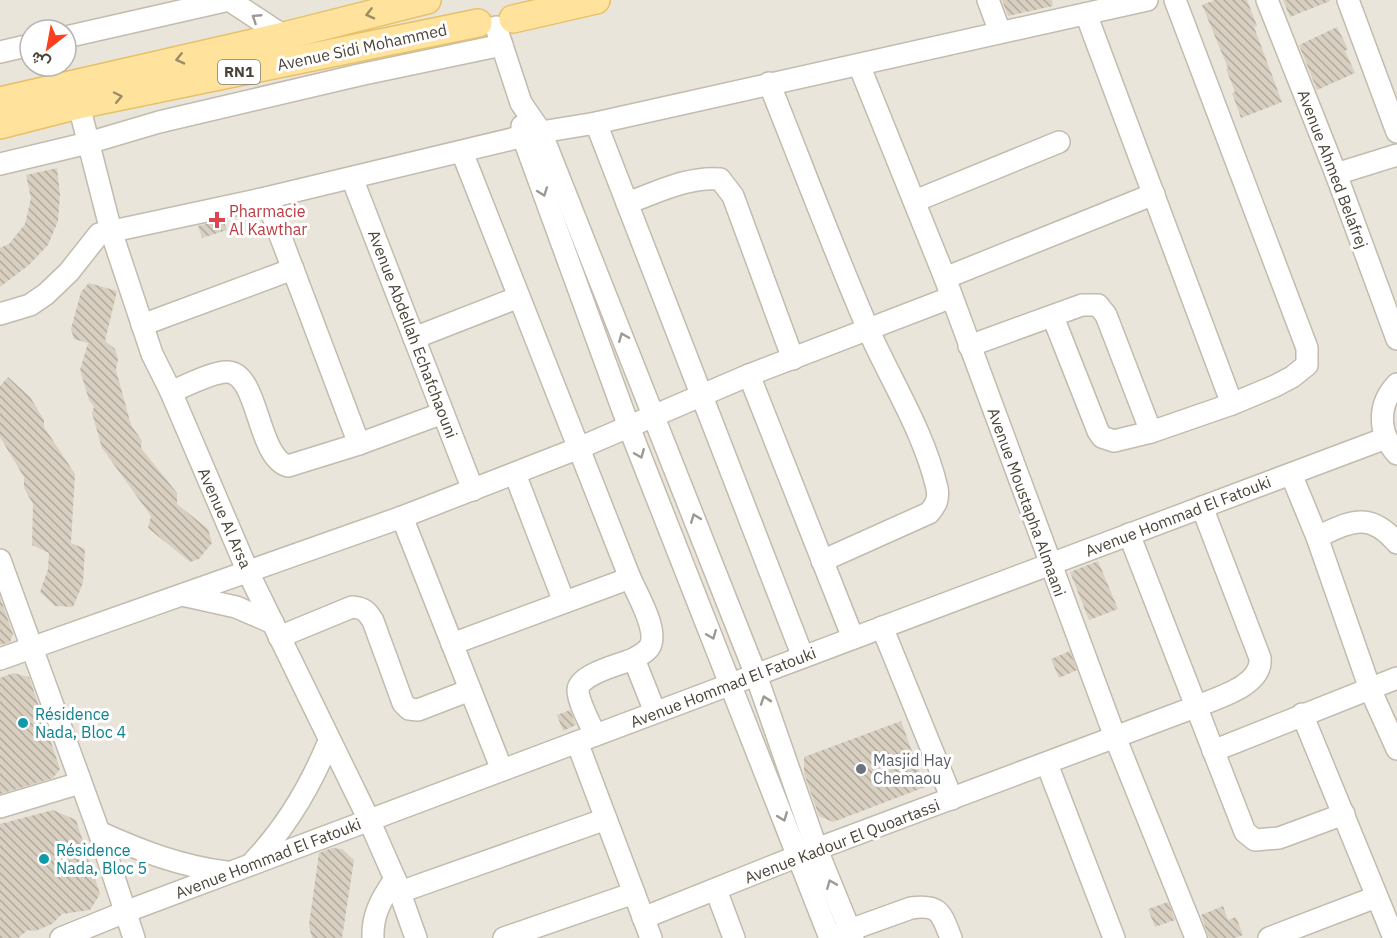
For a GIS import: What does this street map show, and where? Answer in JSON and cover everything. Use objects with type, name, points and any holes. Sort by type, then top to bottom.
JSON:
[{"type":"main road","name":"Avenue Sidi Mohammed","points":[[0,125],[76,94],[284,36],[426,0]]},
{"type":"main road","name":"Avenue Sidi Mohammed","points":[[0,100],[76,94],[596,0]]},
{"type":"street","points":[[78,34],[229,0],[284,36]]},
{"type":"street","points":[[988,0],[1000,32]]},
{"type":"street","points":[[0,314],[30,305],[46,294],[69,272],[99,234],[266,198],[532,135],[596,123],[1147,0]]},
{"type":"street","points":[[1053,317],[1098,431],[1102,437],[1114,441],[1151,432],[1232,404],[1292,377],[1307,365],[1307,348],[1175,0]]},
{"type":"street","name":"Avenue Ahmed Belafrej","points":[[1267,0],[1336,174],[1397,339]]},
{"type":"street","points":[[1348,0],[1397,132]]},
{"type":"street","points":[[1086,14],[1232,404]]},
{"type":"street","points":[[0,164],[88,143],[159,122],[348,77],[496,19],[521,102],[629,427],[731,684],[808,853],[851,934]]},
{"type":"street","points":[[0,52],[18,48]]},
{"type":"street","name":"Avenue Moustapha Almaani","points":[[859,65],[915,201],[1115,737],[1196,938]]},
{"type":"street","points":[[769,83],[868,330],[914,425],[929,464],[938,497],[936,505],[921,518],[822,561]]},
{"type":"street","name":"Avenue Al Arsa","points":[[76,94],[111,231],[152,354],[171,392],[248,572],[369,820],[398,886],[416,938]]},
{"type":"street","points":[[596,123],[803,657]]},
{"type":"street","points":[[532,135],[655,416],[756,675],[830,937],[851,934],[911,908],[932,907],[942,916],[951,938]]},
{"type":"street","points":[[915,201],[1059,142]]},
{"type":"street","points":[[462,153],[649,621],[652,640],[648,650],[634,659],[585,678],[579,684],[578,693],[586,738],[606,819],[651,938]]},
{"type":"street","points":[[1336,174],[1397,155]]},
{"type":"street","name":"Avenue Abdellah Echafchaouni","points":[[352,178],[473,490]]},
{"type":"street","points":[[627,203],[690,182],[706,178],[720,179],[733,196],[793,358]]},
{"type":"street","points":[[0,659],[402,517],[515,474],[749,375],[868,330],[948,287],[1154,194]]},
{"type":"street","points":[[266,198],[359,444]]},
{"type":"street","points":[[142,325],[292,269]]},
{"type":"street","points":[[414,338],[519,297]]},
{"type":"street","points":[[969,346],[1082,305],[1098,305],[1103,310],[1151,432]]},
{"type":"street","points":[[171,392],[214,375],[232,373],[238,377],[249,393],[273,456],[281,464],[288,466],[301,464],[443,413]]},
{"type":"street","points":[[749,375],[853,638]]},
{"type":"street","points":[[1391,446],[1382,422],[1384,406],[1397,384]]},
{"type":"street","name":"Avenue Hommad El Fatouki","points":[[61,938],[586,738],[1291,474],[1391,446]]},
{"type":"street","points":[[515,474],[564,602]]},
{"type":"street","points":[[1291,474],[1317,537],[1370,688],[1397,749]]},
{"type":"street","name":"Avenue Kadour El Quoartassi","points":[[643,918],[808,853],[1195,707],[1248,683],[1257,675],[1261,667],[1260,658],[1202,507]]},
{"type":"street","points":[[402,517],[502,770]]},
{"type":"street","points":[[1317,537],[1346,524],[1361,522],[1376,524],[1389,533],[1397,543]]},
{"type":"street","points":[[1129,534],[1245,832],[1255,840],[1279,838],[1344,814]]},
{"type":"street","points":[[0,560],[99,832],[134,938]]},
{"type":"street","points":[[452,644],[630,578]]},
{"type":"street","points":[[180,595],[236,608],[276,630],[352,607],[362,608],[368,611],[373,621],[403,703],[409,709],[418,710],[470,690]]},
{"type":"street","points":[[882,627],[952,799]]},
{"type":"street","points":[[634,659],[656,712]]},
{"type":"street","points":[[1213,751],[1397,678]]},
{"type":"street","points":[[1302,714],[1394,938]]},
{"type":"street","points":[[252,864],[276,838],[292,815],[329,741]]},
{"type":"street","points":[[1047,764],[1114,938]]},
{"type":"street","points":[[0,807],[80,783]]},
{"type":"street","points":[[373,938],[379,904],[398,886],[606,819]]},
{"type":"street","points":[[99,832],[172,862],[229,873]]},
{"type":"street","points":[[716,890],[734,938]]},
{"type":"street","points":[[504,938],[562,929],[634,894]]},
{"type":"street","points":[[1269,938],[1376,897]]},
{"type":"shaded area","points":[[0,0],[1397,0],[1397,938],[0,938]]},
{"type":"building","points":[[1002,0],[1052,0],[1053,6],[1008,16]]},
{"type":"building","points":[[1215,0],[1247,0],[1257,26],[1254,27],[1282,102],[1241,118],[1232,93],[1235,92],[1226,69],[1228,68],[1202,5]]},
{"type":"building","points":[[1283,0],[1330,0],[1330,1],[1290,17]]},
{"type":"building","points":[[1337,27],[1348,49],[1345,51],[1355,73],[1317,90],[1299,45]]},
{"type":"building","points":[[57,168],[60,195],[58,221],[48,245],[29,265],[0,287],[0,248],[9,244],[25,224],[31,198],[26,175]]},
{"type":"building","points":[[223,220],[227,230],[202,238],[198,226]]},
{"type":"building","points":[[89,283],[117,291],[105,341],[115,349],[118,359],[116,370],[131,425],[142,441],[141,448],[177,493],[177,504],[208,529],[212,543],[199,559],[190,562],[148,528],[151,516],[102,448],[92,413],[94,407],[89,400],[80,370],[88,343],[74,339],[71,329],[81,292]]},
{"type":"building","points":[[8,377],[30,397],[44,420],[44,427],[75,474],[71,543],[85,549],[83,583],[73,607],[55,606],[40,592],[48,569],[49,553],[32,545],[33,504],[24,488],[24,477],[0,437],[0,386]]},
{"type":"building","points":[[1098,561],[1118,609],[1089,620],[1070,572]]},
{"type":"building","points":[[0,597],[13,634],[10,642],[0,645]]},
{"type":"building","points":[[1070,651],[1077,670],[1059,678],[1051,659]]},
{"type":"building","name":"Résidence Nada, Bloc 4","points":[[13,673],[29,677],[60,769],[53,778],[0,794],[0,678]]},
{"type":"building","points":[[570,710],[576,725],[563,731],[557,715]]},
{"type":"building","name":"Masjid Hay Chemaou","points":[[901,721],[925,787],[833,822],[819,816],[804,773],[804,757]]},
{"type":"building","name":"Résidence Nada, Bloc 5","points":[[53,810],[76,820],[100,894],[90,910],[62,914],[52,924],[35,931],[28,930],[18,938],[0,938],[0,824]]},
{"type":"building","points":[[332,848],[342,849],[354,860],[342,938],[312,938],[309,925],[319,853]]},
{"type":"building","points":[[1168,902],[1175,920],[1155,927],[1148,909]]},
{"type":"building","points":[[1223,906],[1228,920],[1236,917],[1243,935],[1235,938],[1209,938],[1201,915]]},
{"type":"place","name":"Pharmacie Al Kawthar","points":[[217,220]]},
{"type":"place","name":"Résidence Nada, Bloc 4","points":[[23,723]]},
{"type":"place","name":"Masjid Hay Chemaou","points":[[861,769]]},
{"type":"place","name":"Résidence Nada, Bloc 5","points":[[44,859]]}]
